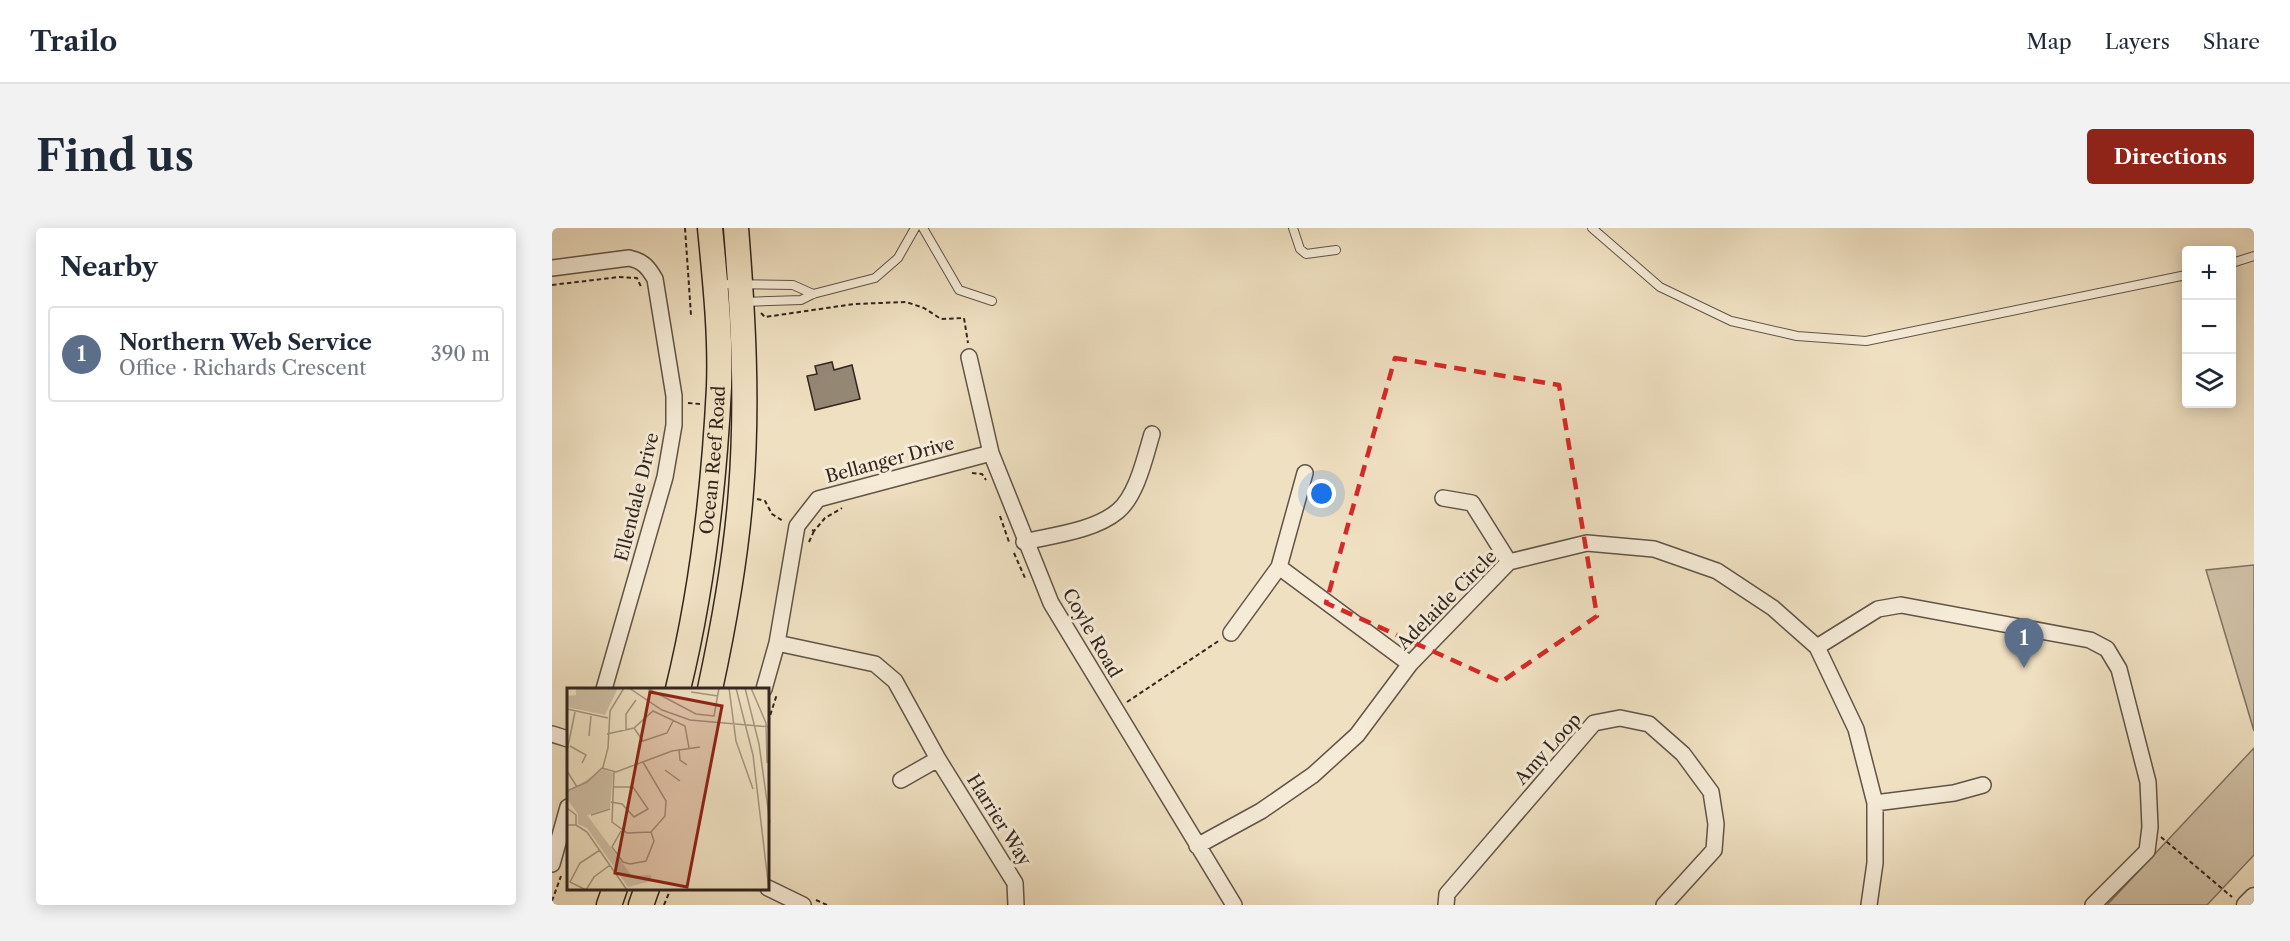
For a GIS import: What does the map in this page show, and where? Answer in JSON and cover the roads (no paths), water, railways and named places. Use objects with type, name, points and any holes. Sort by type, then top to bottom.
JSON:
[{"type":"main road","name":"Ocean Reef Road","points":[[710,228],[733,299],[745,383],[741,493],[723,633],[710,688]]},
{"type":"main road","name":"Ocean Reef Road","points":[[678,688],[689,645],[710,502],[719,385],[733,299],[736,228]]},
{"type":"main road","points":[[609,905],[614,890]]},
{"type":"main road","points":[[641,905],[646,890]]},
{"type":"street","name":"Ellendale Drive","points":[[552,267],[629,258],[640,260],[648,268],[655,279],[674,396],[674,425],[664,477],[604,688]]},
{"type":"street","name":"Coyle Road","points":[[969,357],[992,453],[1024,542],[1050,603],[1234,905]]},
{"type":"street","points":[[1024,542],[1087,527],[1119,510],[1138,480],[1152,434]]},
{"type":"street","name":"Bellanger Drive","points":[[764,688],[777,643],[797,526],[818,499],[992,453]]},
{"type":"street","points":[[1231,633],[1279,567],[1305,473]]},
{"type":"street","points":[[1443,498],[1472,503],[1509,562]]},
{"type":"street","name":"Adelaide Circle","points":[[1197,846],[1261,811],[1313,775],[1357,735],[1410,664],[1509,562],[1587,543],[1654,549],[1717,571],[1773,608],[1817,647],[1856,729],[1875,803],[1875,863],[1869,905]]},
{"type":"street","points":[[1279,567],[1410,664]]},
{"type":"street","points":[[1817,647],[1878,609],[1901,605],[2090,640],[2107,649],[2120,669],[2148,782],[2150,827],[2147,850],[2092,905]]},
{"type":"street","name":"Harrier Way","points":[[777,643],[875,664],[895,681],[938,759],[1015,883],[1016,905]]},
{"type":"street","name":"Amy Loop","points":[[1446,905],[1447,894],[1594,723],[1620,718],[1649,724],[1683,754],[1711,792],[1716,824],[1714,850],[1664,905]]},
{"type":"street","points":[[552,734],[567,739]]},
{"type":"street","points":[[901,780],[938,759]]},
{"type":"street","points":[[1875,803],[1954,793],[1983,785]]},
{"type":"street","points":[[552,864],[567,811]]},
{"type":"street","points":[[770,889],[803,905]]},
{"type":"street","points":[[2239,901],[2254,897]]},
{"type":"lane","points":[[733,299],[801,300],[813,294],[876,278],[898,258],[915,228]]},
{"type":"lane","points":[[923,228],[959,290],[992,302]]},
{"type":"lane","points":[[1293,228],[1300,249],[1306,254],[1336,250]]},
{"type":"lane","points":[[1592,228],[1660,286],[1731,321],[1797,336],[1866,341],[2182,276]]},
{"type":"lane","points":[[2236,262],[2254,256]]},
{"type":"lane","points":[[733,299],[794,285],[813,294]]},
{"type":"place","name":"Northern Web Service","points":[[2024,668]]}]
